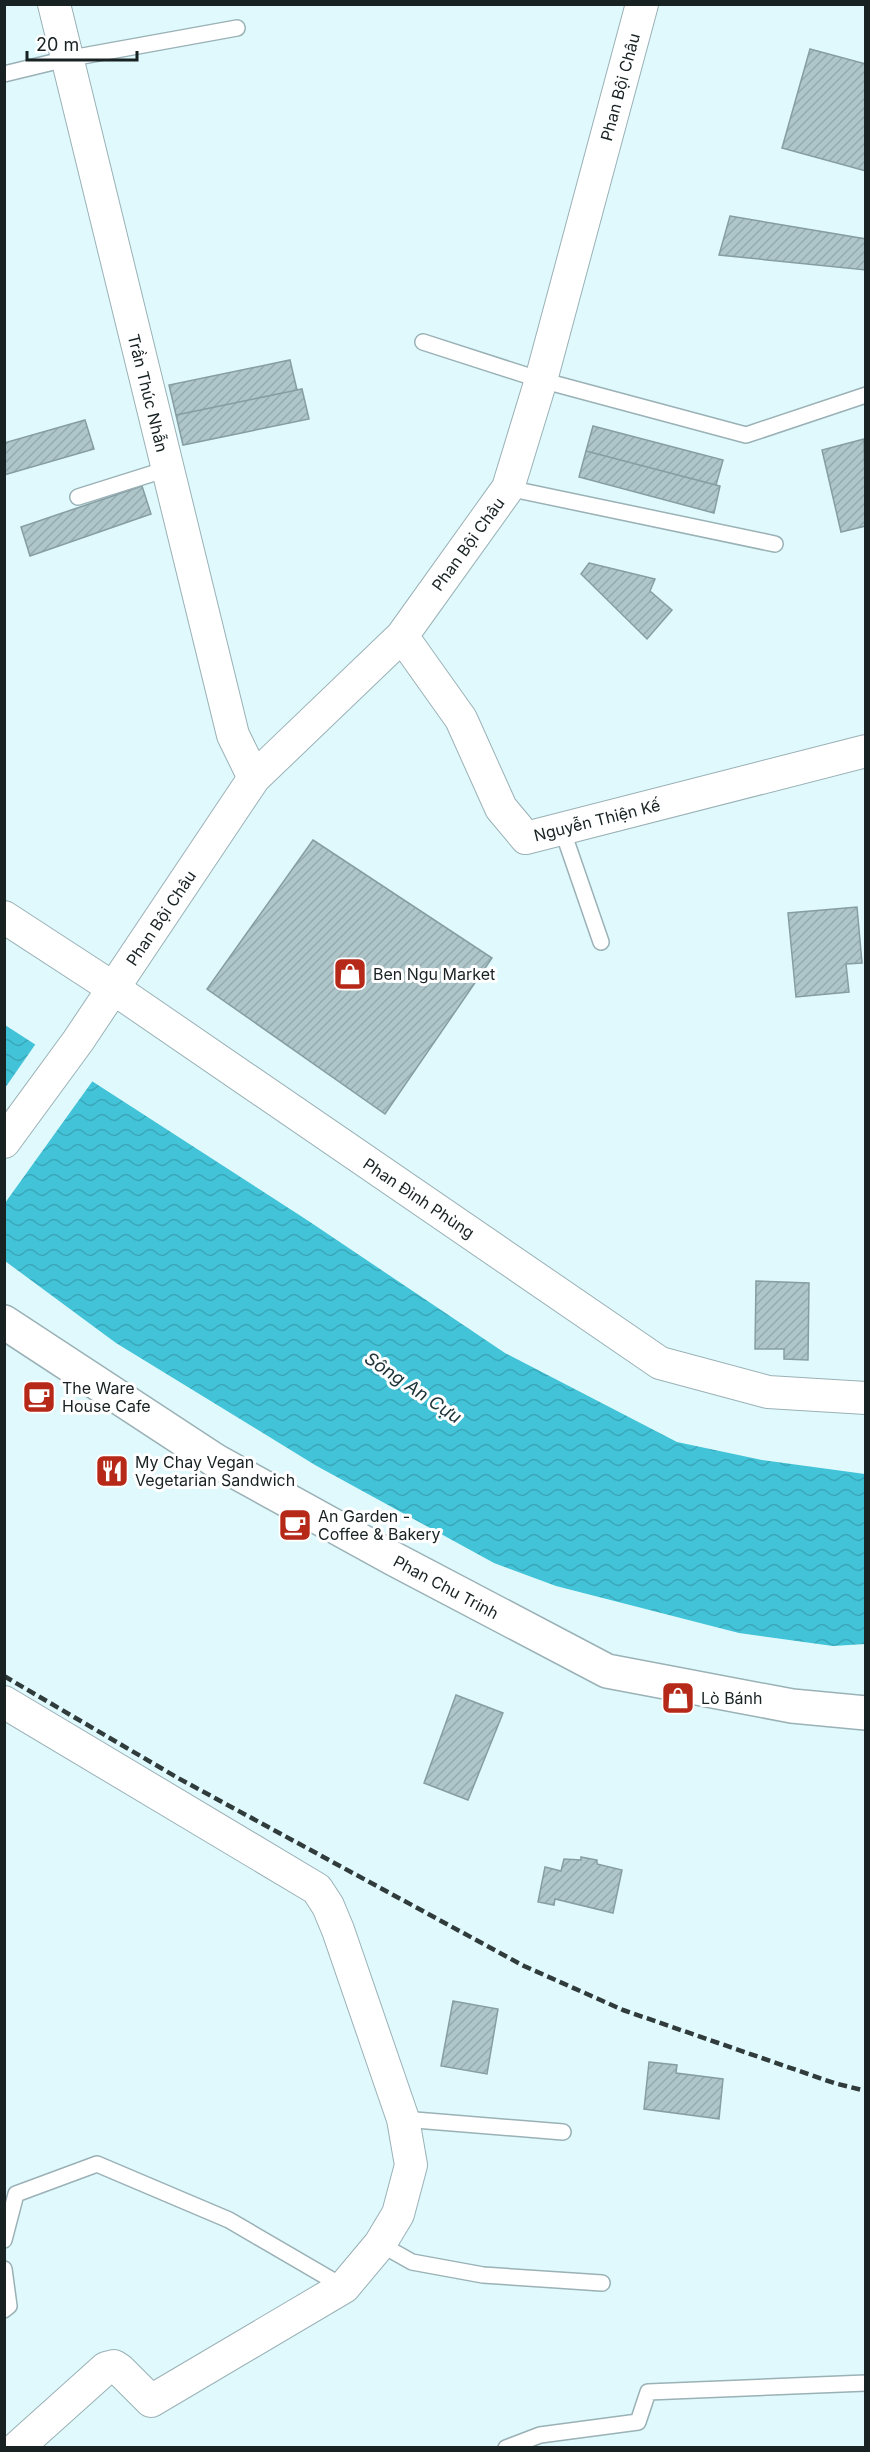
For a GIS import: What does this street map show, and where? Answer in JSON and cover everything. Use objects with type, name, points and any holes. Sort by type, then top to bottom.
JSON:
[{"type":"street","name":"Trần Thúc Nhẫn","points":[[54,4],[234,735],[254,778]]},
{"type":"street","name":"Phan Bội Châu","points":[[4,1142],[78,1041],[254,778],[402,636],[508,488],[541,380],[646,8]]},
{"type":"street","name":"Nguyễn Thiện Kế","points":[[402,636],[461,719],[501,808],[526,838],[866,751]]},
{"type":"street","name":"Phan Đình Phùng","points":[[4,917],[113,988],[660,1363],[768,1392],[866,1398]]},
{"type":"street","name":"Phan Chu Trinh","points":[[4,1322],[216,1461],[394,1559],[608,1671],[792,1706],[866,1713]]},
{"type":"street","points":[[4,1702],[317,1889],[328,1906],[338,1930],[403,2119],[411,2165],[398,2214],[380,2244],[344,2287],[151,2401],[120,2370],[114,2366],[106,2368],[17,2448]]},
{"type":"lane","points":[[4,74],[66,59],[237,28]]},
{"type":"lane","points":[[423,342],[541,380],[746,435],[866,395]]},
{"type":"lane","points":[[78,497],[167,469]]},
{"type":"lane","points":[[508,488],[775,544]]},
{"type":"lane","points":[[562,829],[601,942]]},
{"type":"lane","points":[[403,2119],[563,2132]]},
{"type":"lane","points":[[4,2240],[16,2194],[97,2164],[228,2220],[344,2287]]},
{"type":"lane","points":[[380,2244],[412,2262],[483,2275],[603,2283]]},
{"type":"lane","points":[[4,2269],[9,2306],[4,2310]]},
{"type":"lane","points":[[506,2448],[540,2435],[638,2422],[648,2392],[866,2383]]},
{"type":"water","name":"Sông An Cựu","points":[[5,1025],[307,1220],[505,1353],[677,1442],[762,1460],[865,1474],[865,1644],[833,1646],[739,1633],[556,1586],[494,1563],[315,1465],[116,1343],[5,1261]]},
{"type":"pier","points":[[37,1042],[94,1079],[5,1203],[5,1088]]},
{"type":"building","points":[[810,49],[866,64],[866,171],[782,148]]},
{"type":"building","points":[[730,216],[866,239],[866,270],[719,255]]},
{"type":"building","points":[[290,360],[297,390],[176,415],[169,385]]},
{"type":"building","points":[[302,389],[309,419],[183,445],[176,415]]},
{"type":"building","points":[[85,420],[94,449],[4,475],[4,443]]},
{"type":"building","points":[[593,426],[723,460],[716,485],[586,451]]},
{"type":"building","points":[[864,439],[866,526],[841,532],[822,450]]},
{"type":"building","points":[[586,451],[720,486],[714,513],[579,477]]},
{"type":"building","points":[[142,486],[151,514],[30,556],[21,527]]},
{"type":"building","points":[[589,563],[655,579],[650,591],[672,610],[647,639],[581,574]]},
{"type":"building","name":"Ben Ngu Market","points":[[313,840],[492,958],[385,1114],[207,989]]},
{"type":"building","points":[[857,907],[862,963],[846,964],[849,992],[796,997],[788,913]]},
{"type":"building","points":[[756,1281],[809,1283],[808,1360],[784,1359],[784,1349],[755,1349]]},
{"type":"building","points":[[456,1695],[503,1713],[468,1800],[424,1783]]},
{"type":"building","points":[[581,1857],[597,1860],[597,1864],[622,1870],[613,1913],[555,1899],[554,1905],[538,1902],[545,1867],[561,1871],[564,1859],[581,1860]]},
{"type":"building","points":[[453,2001],[498,2009],[487,2074],[441,2066]]},
{"type":"building","points":[[649,2062],[677,2065],[676,2073],[723,2079],[719,2119],[644,2109]]},
{"type":"railway","points":[[4,1676],[178,1778],[524,1966],[623,2010],[834,2083],[866,2091]]},
{"type":"place","name":"Ben Ngu Market","points":[[350,974]]},
{"type":"place","name":"The Ware House Cafe","points":[[39,1397]]},
{"type":"place","name":"My Chay Vegan Vegetarian Sandwich","points":[[112,1471]]},
{"type":"place","name":"An Garden - Coffee & Bakery","points":[[295,1525]]},
{"type":"place","name":"Lò Bánh","points":[[678,1698]]}]
